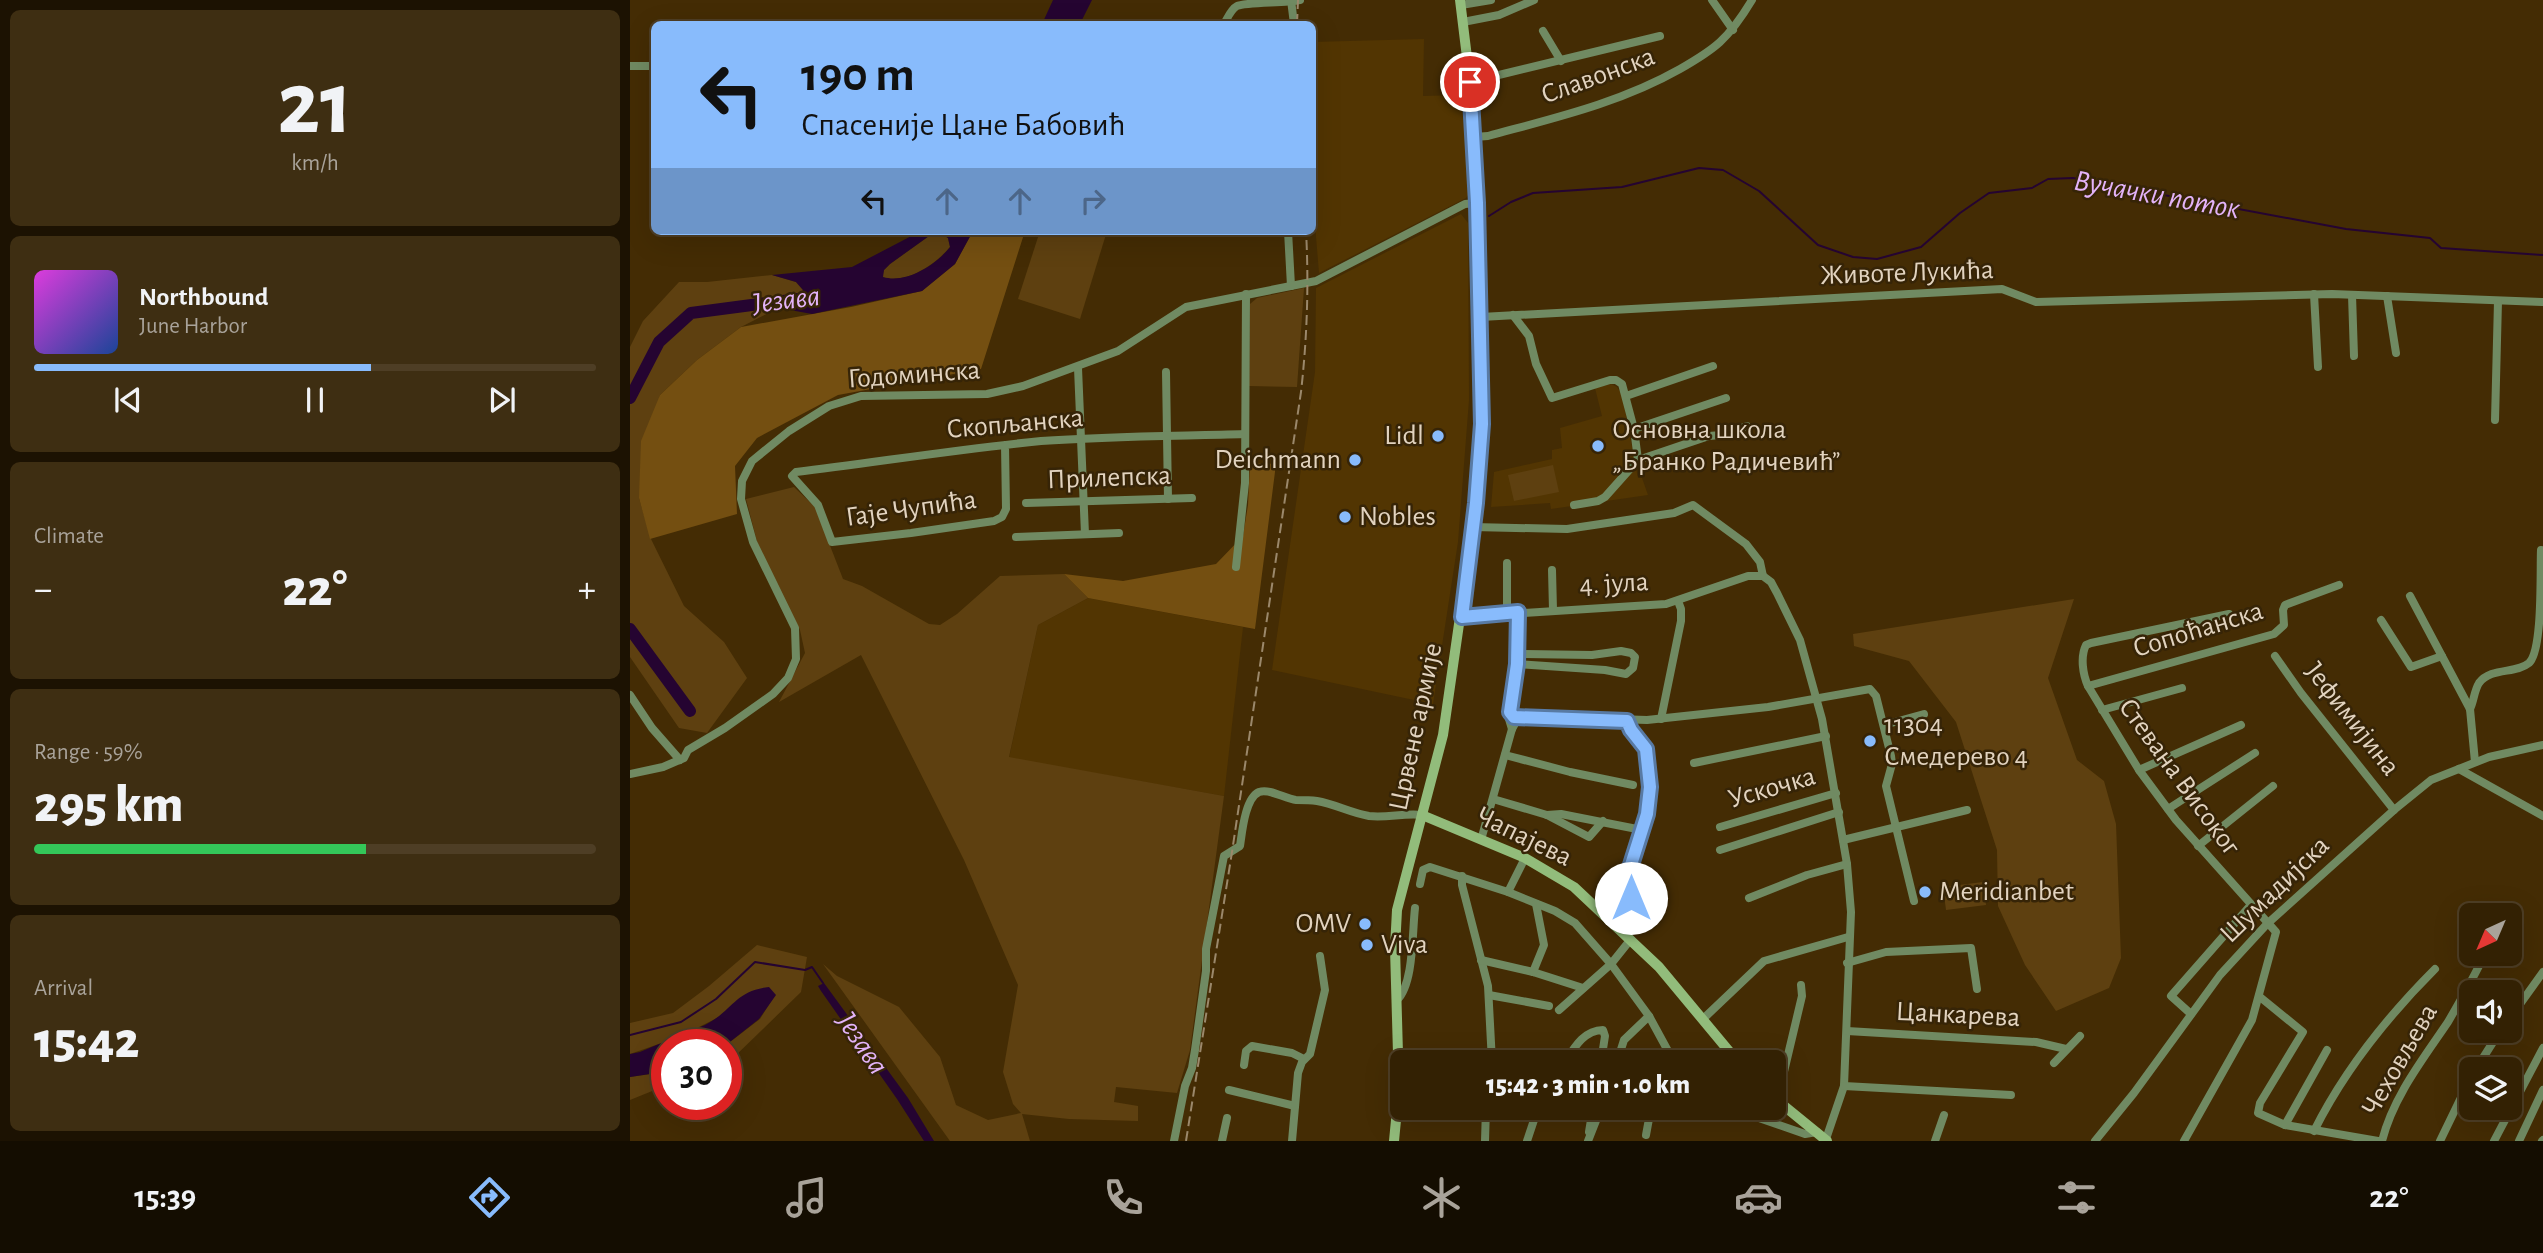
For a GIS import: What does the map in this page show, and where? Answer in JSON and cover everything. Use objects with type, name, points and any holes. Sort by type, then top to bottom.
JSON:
[{"type":"main road","name":"Црвене армије","points":[[1399,1050],[1395,948],[1398,909],[1443,735],[1462,617],[1481,440],[1481,317],[1474,137],[1461,3]]},
{"type":"main road","name":"Чапајева","points":[[1422,814],[1525,858],[1574,887],[1627,935],[1728,1050]]},
{"type":"main road","points":[[1786,1108],[1823,1137]]},
{"type":"main road","name":"Црвене армије","points":[[1394,1141],[1397,1120]]},
{"type":"street","points":[[1461,3],[1491,0]]},
{"type":"street","points":[[1463,22],[1499,15],[1534,0]]},
{"type":"street","points":[[1712,0],[1733,30]]},
{"type":"street","name":"Славонска","points":[[1474,137],[1488,136],[1585,110],[1626,96],[1665,77],[1704,55],[1733,30],[1752,0]]},
{"type":"street","points":[[1226,21],[1233,9],[1240,5],[1294,1],[1294,21]]},
{"type":"street","points":[[1543,31],[1561,61]]},
{"type":"street","points":[[1470,82],[1660,36]]},
{"type":"street","points":[[630,66],[651,66]]},
{"type":"street","name":"Годоминска","points":[[630,774],[663,767],[684,758],[688,750],[726,728],[774,694],[788,678],[796,659],[797,641],[792,620],[759,556],[743,509],[742,481],[758,455],[812,415],[846,399],[872,395],[996,393],[1078,368],[1128,346],[1186,307],[1316,281],[1457,208],[1477,203]]},
{"type":"street","points":[[1288,235],[1291,286]]},
{"type":"street","name":"Животе Лукића","points":[[1481,317],[2002,289],[2036,302],[2314,294],[2543,302]]},
{"type":"street","points":[[1236,567],[1245,483],[1246,294]]},
{"type":"street","points":[[2314,294],[2318,367]]},
{"type":"street","points":[[2352,295],[2354,356]]},
{"type":"street","points":[[2387,296],[2396,353]]},
{"type":"street","points":[[2495,420],[2498,301]]},
{"type":"street","points":[[1513,315],[1529,336],[1536,364],[1552,398],[1614,380],[1622,384],[1634,429],[1638,460]]},
{"type":"street","points":[[1626,396],[1713,366]]},
{"type":"street","points":[[1078,368],[1085,534]]},
{"type":"street","points":[[1166,372],[1168,499]]},
{"type":"street","points":[[1634,429],[1726,398]]},
{"type":"street","points":[[1574,505],[1598,501],[1605,497],[1638,460],[1747,426]]},
{"type":"street","name":"Скопљанска","points":[[792,475],[796,472],[1005,445],[1080,439],[1245,434]]},
{"type":"street","name":"Гаје Чупића","points":[[792,475],[818,505],[832,542],[911,533],[994,521],[1002,517],[1006,509],[1005,445]]},
{"type":"street","name":"Прилепска","points":[[1027,503],[1192,498]]},
{"type":"street","points":[[1473,527],[1567,528],[1674,513],[1693,505],[1746,544],[1760,562],[1763,576],[1771,582],[1777,593],[1800,640],[1818,698],[1836,793],[1850,899],[1847,1031],[1843,1086],[1823,1137],[1805,1134],[1765,1120]]},
{"type":"street","points":[[1016,537],[1119,533]]},
{"type":"street","points":[[2475,762],[2470,709],[2477,686],[2483,679],[2501,671],[2525,665],[2531,660],[2537,642],[2541,550]]},
{"type":"street","points":[[1507,563],[1507,613]]},
{"type":"street","points":[[1552,570],[1553,610]]},
{"type":"street","name":"4. јула","points":[[1462,617],[1655,605],[1678,601],[1748,576],[1763,576]]},
{"type":"street","name":"Сопоћанска","points":[[2088,686],[2274,634],[2284,625],[2285,605],[2339,585]]},
{"type":"street","points":[[2410,596],[2470,709]]},
{"type":"street","points":[[1661,719],[1681,621],[1678,601]]},
{"type":"street","points":[[1512,729],[1510,712],[1518,654],[1518,612]]},
{"type":"street","name":"Стевана Високог","points":[[2229,614],[2087,644],[2083,652],[2084,673],[2088,686],[2139,770],[2197,846],[2267,924]]},
{"type":"street","points":[[2381,620],[2411,667],[2442,656]]},
{"type":"street","points":[[1517,664],[1626,674],[1633,668],[1635,657],[1631,653],[1621,651],[1592,655],[1518,654]]},
{"type":"street","name":"Јефимијина","points":[[2275,656],[2394,810]]},
{"type":"street","points":[[2102,710],[2182,688]]},
{"type":"street","points":[[1481,840],[1512,729],[1524,716],[1627,721],[1661,719],[1768,707],[1870,689],[1876,696],[1884,725],[1892,764],[1886,786],[1914,901]]},
{"type":"street","points":[[630,695],[680,760]]},
{"type":"street","points":[[1510,712],[1519,719]]},
{"type":"street","points":[[1884,725],[1924,714]]},
{"type":"street","points":[[1559,1010],[1611,964],[1627,935],[1630,868],[1648,807],[1648,754],[1627,721]]},
{"type":"street","points":[[2139,770],[2241,725]]},
{"type":"street","points":[[1694,763],[1826,736]]},
{"type":"street","name":"Шумадијска","points":[[2095,1141],[2134,1093],[2220,975],[2267,924],[2394,810],[2431,780],[2475,762],[2543,745]]},
{"type":"street","points":[[2168,809],[2255,752]]},
{"type":"street","points":[[1505,755],[1633,785]]},
{"type":"street","points":[[2459,769],[2543,817]]},
{"type":"street","points":[[2197,846],[2273,786]]},
{"type":"street","points":[[1174,1141],[1185,1086],[1192,1069],[1206,971],[1206,949],[1224,856],[1240,846],[1246,814],[1257,793],[1265,791],[1293,800],[1317,801],[1375,816],[1422,814]]},
{"type":"street","name":"Ускочка","points":[[1720,827],[1836,793]]},
{"type":"street","points":[[1493,799],[1547,816],[1589,837],[1603,821]]},
{"type":"street","points":[[1843,840],[1967,810]]},
{"type":"street","points":[[1720,850],[1839,812]]},
{"type":"street","points":[[1547,816],[1561,814],[1642,830]]},
{"type":"street","points":[[1508,892],[1525,858]]},
{"type":"street","points":[[1749,898],[1807,875],[1847,864]]},
{"type":"street","points":[[1420,884],[1421,873],[1426,867],[1508,892],[1568,918],[1611,964],[1649,1016],[1667,1050]]},
{"type":"street","points":[[1462,876],[1462,886],[1489,995],[1491,1050]]},
{"type":"street","points":[[1533,972],[1545,945],[1536,904]]},
{"type":"street","points":[[2191,1013],[2171,996],[2250,906]]},
{"type":"street","name":"Црвене армије","points":[[1396,1000],[1405,992],[1410,971],[1415,908]]},
{"type":"street","points":[[2184,1141],[2252,1020],[2266,963],[2277,935],[2267,924]]},
{"type":"street","points":[[1703,1018],[1764,961],[1848,937]]},
{"type":"street","points":[[1847,963],[1886,952],[1971,948],[1977,989]]},
{"type":"street","points":[[1292,1141],[1298,1073],[1304,1059],[1310,1054],[1325,990],[1320,956]]},
{"type":"street","points":[[1481,960],[1533,972],[1583,988]]},
{"type":"street","name":"Чеховљева","points":[[2380,1141],[2412,1075],[2448,1021],[2479,966]]},
{"type":"street","points":[[2314,1131],[2372,1037],[2435,968]]},
{"type":"street","points":[[2522,1001],[2543,972]]},
{"type":"street","points":[[1786,1057],[1802,996],[1801,985]]},
{"type":"street","points":[[1489,995],[1549,1006]]},
{"type":"street","points":[[2260,996],[2303,1032],[2258,1110],[2260,1115],[2286,1125],[2380,1141]]},
{"type":"street","points":[[1620,1050],[1624,1040],[1649,1016]]},
{"type":"street","points":[[1573,1050],[1590,1032],[1596,1030],[1605,1032],[1603,1050]]},
{"type":"street","name":"Цанкарева","points":[[1847,1031],[2036,1042],[2066,1049]]},
{"type":"street","points":[[2054,1063],[2080,1036]]},
{"type":"street","points":[[1244,1066],[1246,1051],[1252,1046],[1292,1053],[1304,1059]]},
{"type":"street","points":[[2494,1141],[2543,1048]]},
{"type":"street","points":[[2286,1125],[2327,1050]]},
{"type":"street","points":[[1843,1086],[2011,1095]]},
{"type":"street","points":[[1229,1090],[1295,1106]]},
{"type":"street","points":[[2519,1141],[2543,1090]]},
{"type":"street","points":[[2440,1141],[2459,1102]]},
{"type":"street","points":[[1935,1141],[1944,1115]]},
{"type":"street","points":[[1222,1141],[1227,1118]]},
{"type":"street","points":[[1485,1141],[1486,1120]]},
{"type":"street","points":[[1527,1141],[1534,1120]]},
{"type":"street","points":[[1588,1141],[1591,1120]]},
{"type":"street","points":[[1588,1141],[1596,1120]]},
{"type":"street","points":[[1646,1135],[1649,1120]]},
{"type":"shaded area","points":[[1424,39],[1423,96],[1460,95],[1472,190],[1466,198],[1319,273],[1316,235],[1316,42]]},
{"type":"shaded area","points":[[1461,214],[1468,223],[1469,400],[1458,542],[1433,704],[1272,670],[1315,372],[1316,288]]},
{"type":"shaded area","points":[[930,235],[948,238],[950,247],[937,260],[910,276],[891,279],[882,277],[890,264]]},
{"type":"shaded area","points":[[971,235],[1024,235],[981,369],[838,395],[757,438],[735,466],[737,514],[650,539],[639,498],[641,441],[660,395],[697,360],[741,327],[922,291],[955,264]]},
{"type":"shaded area","points":[[1039,235],[1106,235],[1080,319],[1018,299]]},
{"type":"shaded area","points":[[772,275],[796,282],[803,290],[799,302],[784,305],[741,327],[697,360],[660,395],[639,498],[651,539],[684,606],[724,642],[747,678],[707,733],[679,728],[630,657],[630,347],[643,321],[679,282],[707,282]]},
{"type":"shaded area","points":[[1304,288],[1297,387],[1249,386],[1250,304],[1257,298]]},
{"type":"shaded area","name":"Основна школа „Бранко Радичевић”","points":[[1611,384],[1622,394],[1638,478],[1642,478],[1648,495],[1551,509],[1550,503],[1491,507],[1494,472],[1552,459],[1552,450],[1562,448],[1560,428],[1602,416],[1595,388]]},
{"type":"shaded area","points":[[1250,463],[1276,464],[1255,629],[1088,598],[1064,574],[1123,581],[1216,564],[1243,536]]},
{"type":"shaded area","points":[[1553,465],[1559,492],[1514,501],[1508,475]]},
{"type":"shaded area","points":[[794,487],[815,507],[843,579],[862,586],[929,624],[940,625],[957,614],[1000,576],[1064,574],[1088,598],[1038,625],[1009,757],[1224,796],[1190,1050],[1177,1093],[1116,1087],[1114,1102],[1138,1106],[1138,1121],[1069,1119],[1022,1114],[1030,1141],[950,1141],[823,964],[837,976],[899,1007],[940,1057],[956,1105],[988,1120],[1021,1113],[1013,1104],[1003,1072],[1018,985],[964,860],[861,655],[779,702],[805,653],[800,630],[760,553],[746,499]]},
{"type":"shaded area","points":[[1088,598],[1243,627],[1224,796],[1009,758],[1038,625]]},
{"type":"shaded area","points":[[2074,599],[2048,678],[2077,760],[2104,781],[2116,824],[2121,958],[2109,988],[2056,1011],[2025,965],[1998,906],[1997,850],[1956,722],[1909,661],[1854,646],[1853,634]]},
{"type":"shaded area","points":[[1983,882],[1986,905],[1946,910],[1943,887]]},
{"type":"shaded area","points":[[757,945],[807,957],[801,992],[742,1049],[742,1033],[760,1019],[775,995],[729,1008],[719,1017],[695,1029],[651,1029],[651,1047],[630,1054],[630,1023],[673,1013]]},
{"type":"shaded area","points":[[650,1074],[651,1091],[630,1100],[630,1077]]},
{"type":"water","points":[[1053,0],[1092,0],[1082,21],[1043,21]]},
{"type":"water","points":[[913,235],[930,235],[884,270],[883,277],[901,278],[929,266],[950,247],[948,238],[943,235],[971,235],[955,264],[922,291],[812,314],[779,308],[798,302],[803,290],[796,282],[772,275],[852,267]]},
{"type":"water","points":[[824,983],[908,1098],[934,1141],[924,1141],[821,991],[818,986]]},
{"type":"water","points":[[769,987],[776,995],[759,1019],[742,1032],[742,1029],[695,1029],[715,1019],[741,997],[757,989]]},
{"type":"water","points":[[651,1047],[651,1073],[630,1077],[630,1054]]},
{"type":"waterway","name":"Вучачки поток","points":[[1489,216],[1511,202],[1533,193],[1622,187],[1699,168],[1723,170],[1759,191],[1818,245],[1853,257],[1877,259],[1921,247],[1960,213],[1989,193],[2032,188],[2048,179],[2073,178],[2346,229],[2430,238],[2441,248],[2543,255]]},
{"type":"waterway","name":"Језава","points":[[630,398],[659,342],[691,313],[813,297]]},
{"type":"waterway","name":"Језава","points":[[630,629],[690,711]]},
{"type":"waterway","points":[[630,1035],[681,1022],[716,999],[755,962],[805,970],[812,967],[823,983]]},
{"type":"railway","points":[[1297,21],[1298,0]]},
{"type":"railway","points":[[1186,1141],[1301,392],[1307,312],[1306,235]]},
{"type":"place","name":"Lidl","points":[[1438,436]]},
{"type":"place","name":"Основна школа „Бранко Радичевић”","points":[[1598,446]]},
{"type":"place","name":"Deichmann","points":[[1355,460]]},
{"type":"place","name":"Nobles","points":[[1345,517]]},
{"type":"place","name":"11304 Смедерево 4","points":[[1870,741]]},
{"type":"place","name":"Meridianbet","points":[[1925,892]]},
{"type":"place","name":"OMV","points":[[1365,924]]},
{"type":"place","name":"Viva","points":[[1367,945]]},
{"type":"route","points":[[1470,82],[1481,317],[1482,424],[1476,503],[1462,617],[1518,612],[1517,664],[1510,712],[1514,717],[1627,721],[1643,744],[1648,754],[1650,787],[1647,814],[1630,868],[1631,898]]}]
